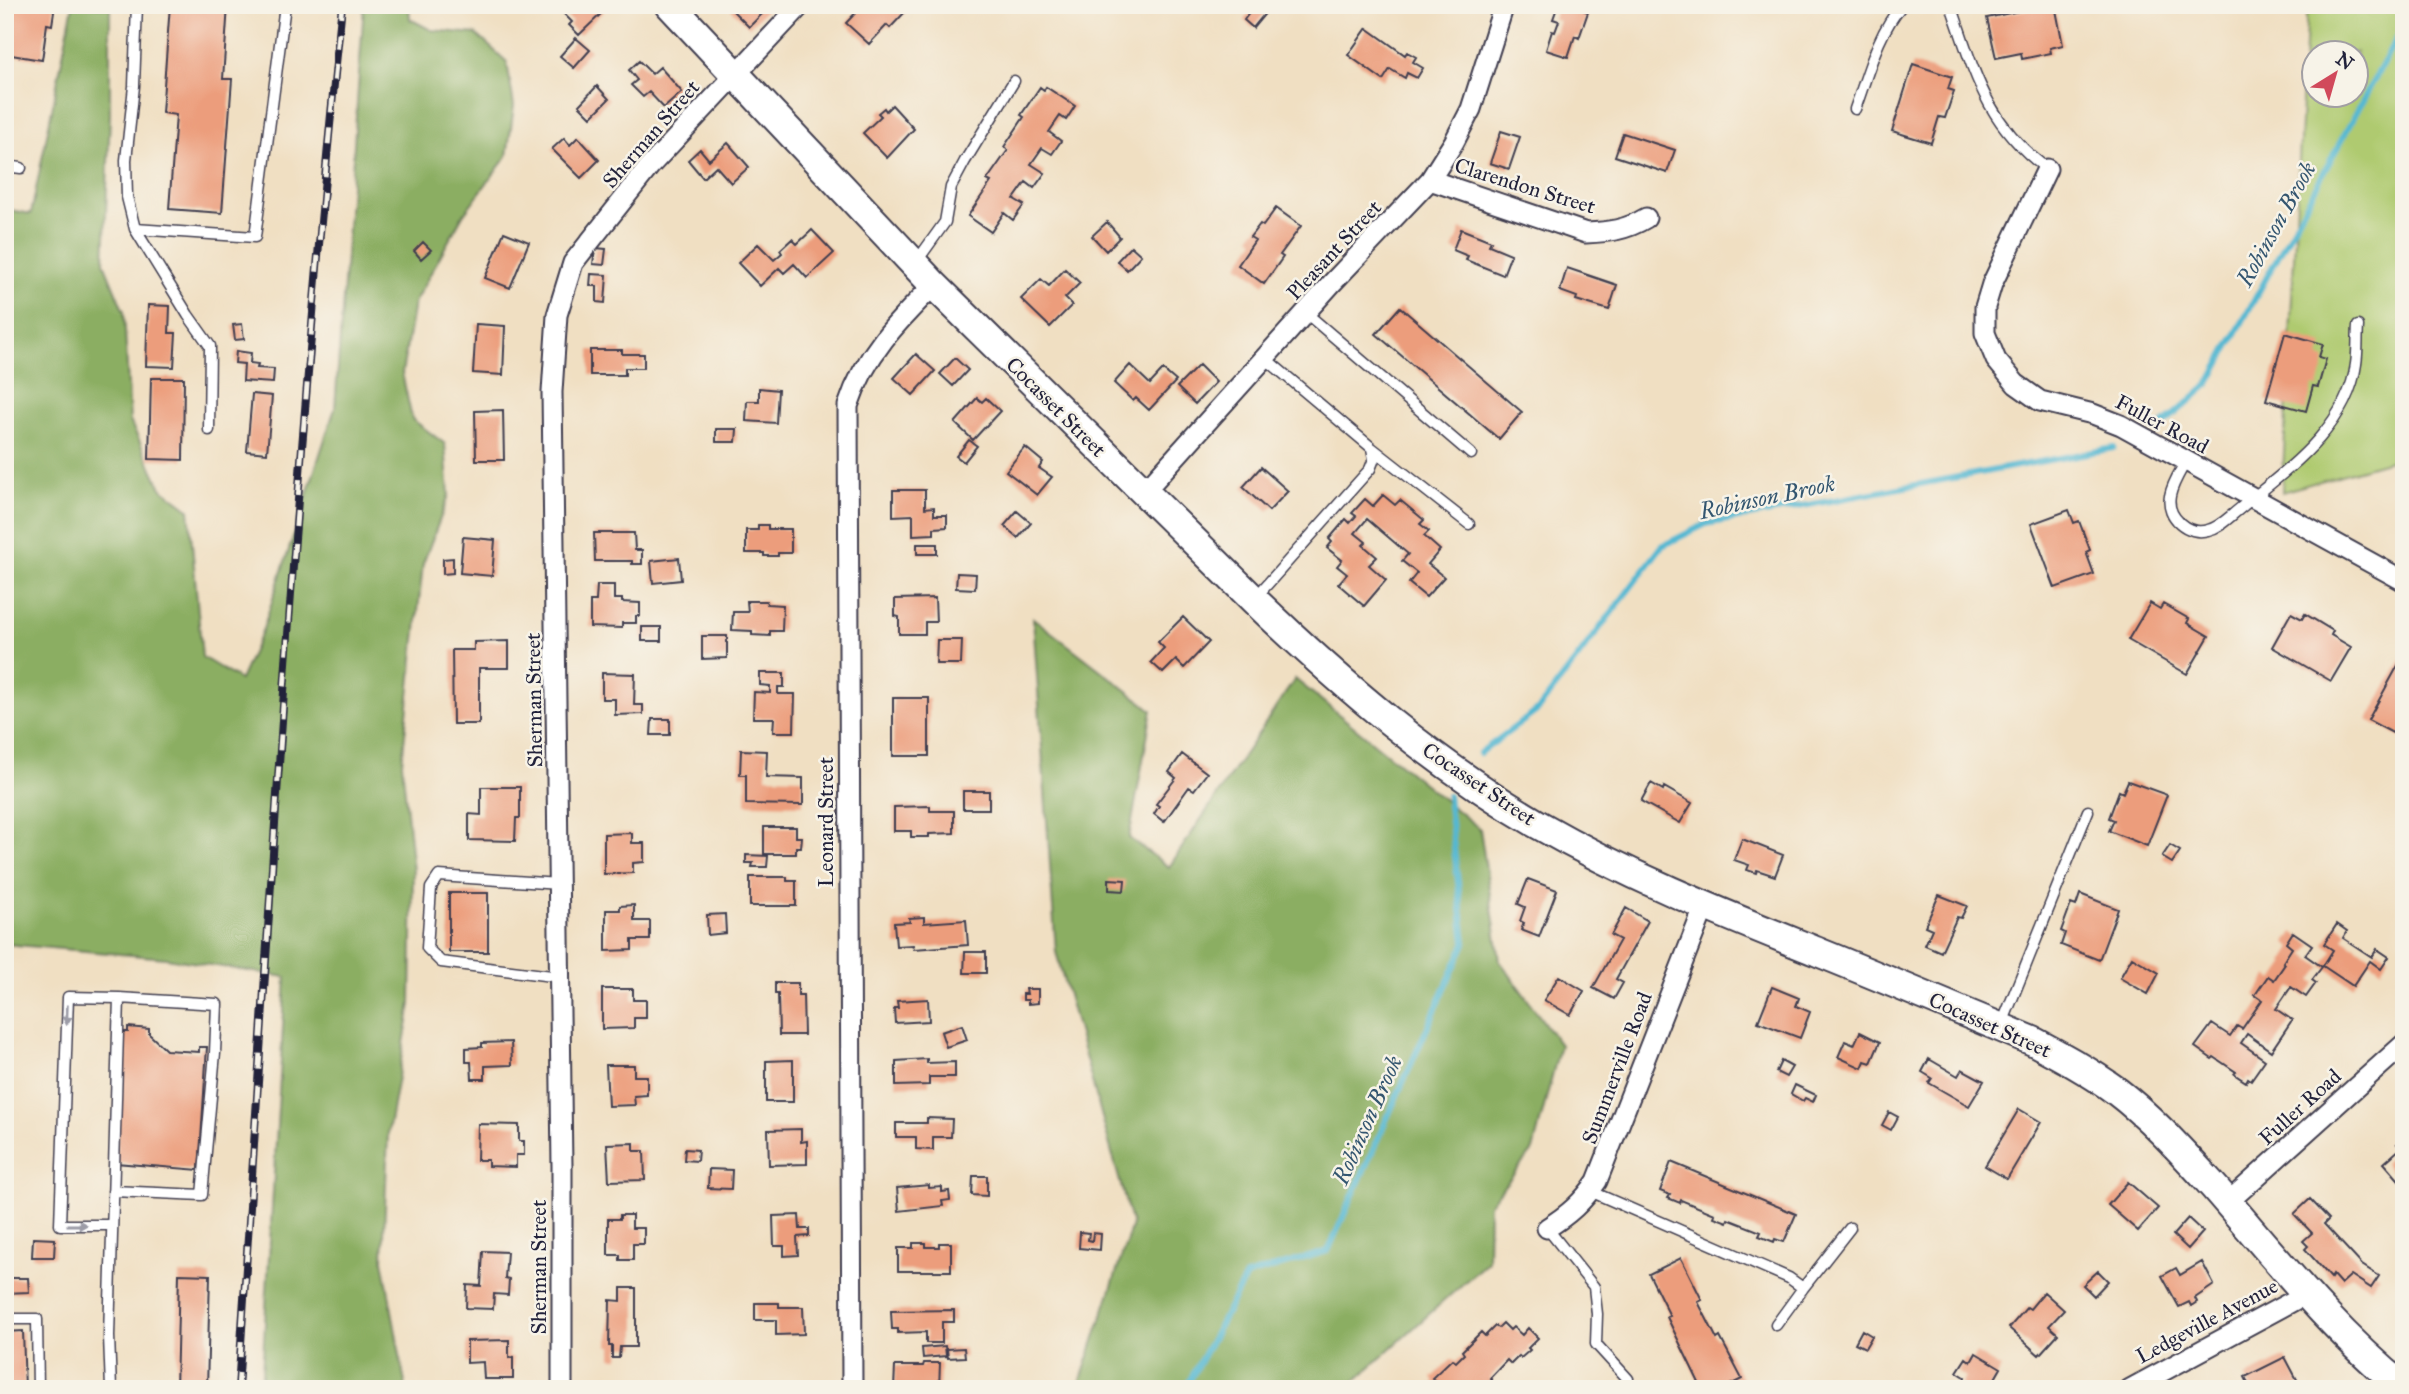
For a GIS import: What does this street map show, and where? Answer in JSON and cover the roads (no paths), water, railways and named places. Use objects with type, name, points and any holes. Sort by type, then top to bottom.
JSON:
[{"type":"main road","name":"Cocasset Street","points":[[670,5],[934,285],[1143,493],[1350,689],[1450,768],[1577,846],[1704,908],[2001,1028],[2075,1063],[2115,1090],[2181,1151],[2377,1378],[2404,1388]]},
{"type":"street","name":"Sherman Street","points":[[562,1389],[560,976],[552,392],[557,315],[573,263],[649,167],[801,5]]},
{"type":"street","name":"Pleasant Street","points":[[1143,493],[1430,180],[1471,108],[1504,5]]},
{"type":"street","name":"Fuller Road","points":[[2047,169],[1992,284],[1985,307],[1985,333],[1996,360],[2016,384],[2040,401],[2093,414],[2121,425],[2404,581]]},
{"type":"street","name":"Clarendon Street","points":[[1430,180],[1586,233],[1629,228],[1646,218]]},
{"type":"street","name":"Leonard Street","points":[[852,1389],[848,405],[854,387],[890,329],[934,285]]},
{"type":"street","name":"Summerville Road","points":[[1547,1228],[1570,1214],[1597,1181],[1704,908]]},
{"type":"street","name":"Fuller Road","points":[[2227,1203],[2404,1044]]},
{"type":"street","name":"Ledgeville Avenue","points":[[2130,1389],[2306,1294]]},
{"type":"lane","points":[[137,5],[134,86],[126,160],[127,197],[135,229],[210,346],[209,430]]},
{"type":"lane","points":[[135,229],[255,237],[285,5]]},
{"type":"lane","points":[[1855,109],[1880,39],[1890,19],[1902,5]]},
{"type":"lane","name":"Fuller Road","points":[[1951,5],[1979,88],[1993,113],[2021,147],[2047,169]]},
{"type":"lane","points":[[914,264],[945,222],[951,187],[1014,81]]},
{"type":"lane","points":[[5,166],[21,168]]},
{"type":"lane","points":[[1306,313],[1471,454]]},
{"type":"lane","points":[[2186,461],[2174,484],[2169,502],[2171,512],[2183,526],[2208,531],[2219,526],[2323,436],[2344,402],[2356,366],[2358,326]]},
{"type":"lane","points":[[1265,358],[1372,448],[1469,524]]},
{"type":"lane","points":[[1254,600],[1370,469],[1374,459],[1372,448]]},
{"type":"lane","points":[[2001,1028],[2088,811]]},
{"type":"lane","points":[[559,884],[439,876],[430,888],[427,948],[440,962],[560,976]]},
{"type":"lane","points":[[112,1226],[60,1225],[68,997],[217,1004],[202,1195],[113,1191]]},
{"type":"lane","points":[[111,1389],[109,1336],[119,998]]},
{"type":"lane","points":[[1590,1191],[1789,1278],[1803,1287]]},
{"type":"lane","points":[[1547,1228],[1594,1287],[1596,1344],[1628,1379]]},
{"type":"lane","points":[[1776,1325],[1850,1228]]},
{"type":"lane","points":[[5,1319],[37,1319],[38,1389]]},
{"type":"waterway","name":"Robinson Brook","points":[[2162,425],[2208,385],[2404,25]]},
{"type":"waterway","name":"Robinson Brook","points":[[1480,753],[1538,710],[1662,546],[1706,524],[2114,448]]},
{"type":"waterway","name":"Robinson Brook","points":[[1185,1389],[1246,1276],[1328,1251],[1465,943],[1448,796]]},
{"type":"railway","points":[[238,1389],[296,523],[342,5]]}]
